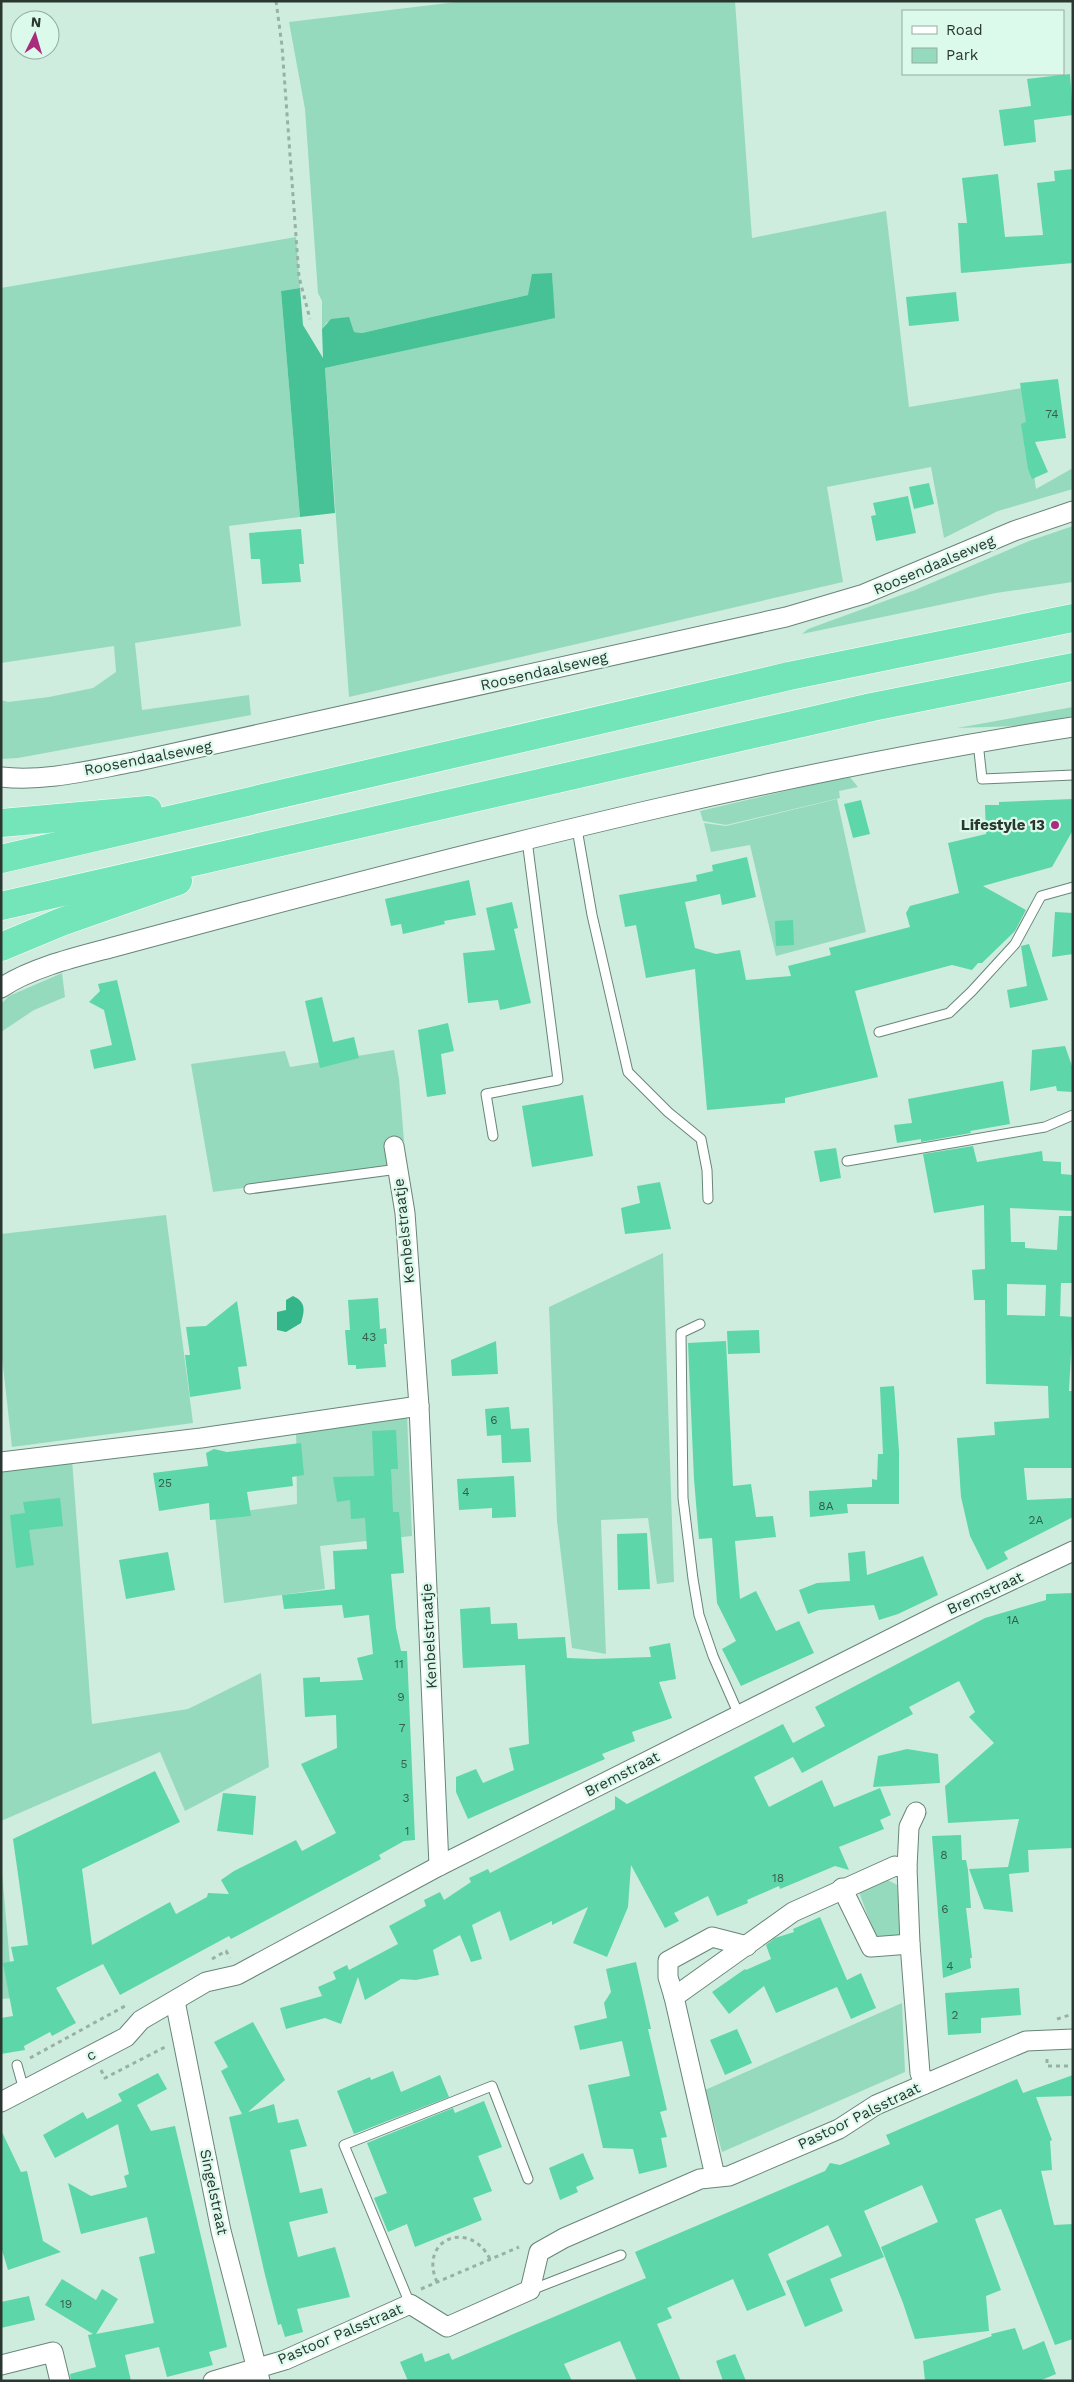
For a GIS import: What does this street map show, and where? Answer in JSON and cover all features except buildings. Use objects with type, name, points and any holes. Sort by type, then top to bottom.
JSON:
[{"type":"highway","points":[[1,858],[789,676],[1073,618]]},
{"type":"highway","points":[[1,906],[862,710],[1031,674],[1073,667]]},
{"type":"highway","points":[[1,824],[254,800]]},
{"type":"highway","points":[[1,947],[61,922],[299,838]]},
{"type":"street","name":"Roosendaalseweg","points":[[1,777],[21,779],[60,776],[134,762],[786,617],[864,594],[1014,531],[1073,511]]},
{"type":"street","points":[[1,988],[60,962],[336,888],[527,840],[760,786],[978,742],[1073,727]]},
{"type":"street","name":"Kenbelstraatje","points":[[394,1146],[405,1213],[419,1406],[439,1866]]},
{"type":"street","points":[[1,1462],[201,1438],[419,1406]]},
{"type":"street","name":"Bremstraat","points":[[175,2001],[206,1982],[237,1975],[439,1866],[942,1613],[1073,1551]]},
{"type":"street","points":[[916,1812],[908,1826],[907,1868],[910,1944],[920,2073],[925,2084]]},
{"type":"street","points":[[674,1997],[793,1912],[842,1888],[895,1866],[907,1868]]},
{"type":"street","points":[[842,1888],[871,1947],[910,1944]]},
{"type":"street","points":[[715,2176],[668,1977],[668,1961],[712,1937],[747,1946]]},
{"type":"street","name":"Singelstraat","points":[[175,2001],[222,2231],[258,2374]]},
{"type":"street","name":"c","points":[[1,2102],[126,2037],[141,2020],[175,2001]]},
{"type":"street","name":"Pastoor Palsstraat","points":[[539,2252],[564,2238],[700,2179],[729,2176],[840,2129],[876,2106],[1026,2041],[1073,2039]]},
{"type":"street","points":[[530,2290],[539,2252]]},
{"type":"street","name":"Pastoor Palsstraat","points":[[213,2381],[258,2374],[409,2299],[447,2327],[530,2290]]},
{"type":"street","points":[[1,2364],[53,2352],[60,2381]]},
{"type":"lane","points":[[978,742],[982,779],[1073,775]]},
{"type":"lane","points":[[577,829],[592,915],[628,1072],[668,1112],[701,1139],[707,1170],[708,1199]]},
{"type":"lane","points":[[493,1136],[486,1094],[558,1080],[527,840]]},
{"type":"lane","points":[[879,1032],[949,1013],[1015,944],[1042,896],[1073,887]]},
{"type":"lane","points":[[847,1161],[1044,1127],[1073,1115]]},
{"type":"lane","points":[[249,1189],[398,1169]]},
{"type":"lane","points":[[700,1324],[681,1333],[683,1498],[699,1615],[713,1656],[739,1715]]},
{"type":"lane","points":[[18,2065],[24,2090]]},
{"type":"lane","points":[[409,2299],[344,2145],[492,2086],[528,2179]]},
{"type":"lane","name":"Pastoor Palsstraat","points":[[530,2290],[620,2255]]},
{"type":"path","points":[[276,1],[282,46],[299,277],[310,320]]},
{"type":"path","points":[[93,2054],[105,2078],[183,2037]]},
{"type":"path","points":[[437,2282],[432,2268],[433,2260],[439,2247],[450,2238],[460,2236],[474,2240],[481,2245],[490,2260]]},
{"type":"path","name":"Pastoor Palsstraat","points":[[409,2299],[437,2282],[527,2244],[539,2252]]},
{"type":"green space","points":[[465,1],[735,1],[752,238],[886,211],[909,407],[1022,388],[1036,489],[1073,468],[1073,489],[998,511],[944,538],[931,467],[827,487],[843,582],[349,697],[325,368],[554,318],[552,273],[528,295],[362,333],[327,322],[322,329],[322,301],[318,293],[305,109],[289,22]]},
{"type":"green space","points":[[296,237],[300,288],[281,291],[300,517],[229,526],[241,626],[135,643],[142,710],[249,695],[251,715],[18,758],[1,759],[1,700],[8,702],[49,697],[93,688],[116,672],[114,646],[1,663],[1,288]]},
{"type":"green space","points":[[1073,526],[1073,582],[996,593],[802,634],[808,629],[915,590],[1029,541]]},
{"type":"green space","points":[[1073,707],[1073,716],[1022,726],[957,728]]},
{"type":"green space","points":[[849,776],[858,787],[839,791],[840,798],[726,825],[703,821],[700,811]]},
{"type":"green space","points":[[837,799],[866,932],[776,956],[750,845],[711,852],[704,823],[726,826]]},
{"type":"green space","points":[[62,973],[65,997],[34,1010],[1,1032],[1,1004],[9,996]]},
{"type":"green space","points":[[394,1050],[399,1079],[406,1166],[213,1192],[191,1064],[285,1051],[290,1067]]},
{"type":"green space","points":[[166,1215],[193,1423],[12,1447],[1,1348],[1,1234]]},
{"type":"green space","points":[[663,1253],[674,1582],[657,1584],[648,1518],[601,1520],[606,1654],[572,1648],[557,1521],[549,1307]]},
{"type":"green space","points":[[407,1414],[412,1536],[320,1546],[325,1589],[224,1603],[215,1515],[297,1504],[296,1429]]},
{"type":"green space","points":[[72,1459],[92,1724],[188,1709],[261,1673],[269,1767],[185,1811],[160,1752],[1,1821],[1,1466]]},
{"type":"green space","points":[[1,1861],[13,1998],[1,1999]]},
{"type":"green space","points":[[886,1879],[897,1885],[902,1935],[876,1938],[859,1892]]},
{"type":"green space","points":[[902,2003],[905,2072],[722,2152],[705,2090]]},
{"type":"shaded area","points":[[552,273],[555,318],[325,368],[335,513],[300,517],[281,291],[300,288],[303,325],[323,358],[322,329],[331,319],[349,317],[354,332],[362,333],[528,295],[532,274]]},
{"type":"shaded area","points":[[293,1296],[300,1301],[303,1307],[301,1323],[286,1332],[277,1330],[277,1312],[286,1310],[286,1300]]},
{"type":"place","name":"Lifestyle 13","points":[[1055,825]]}]
